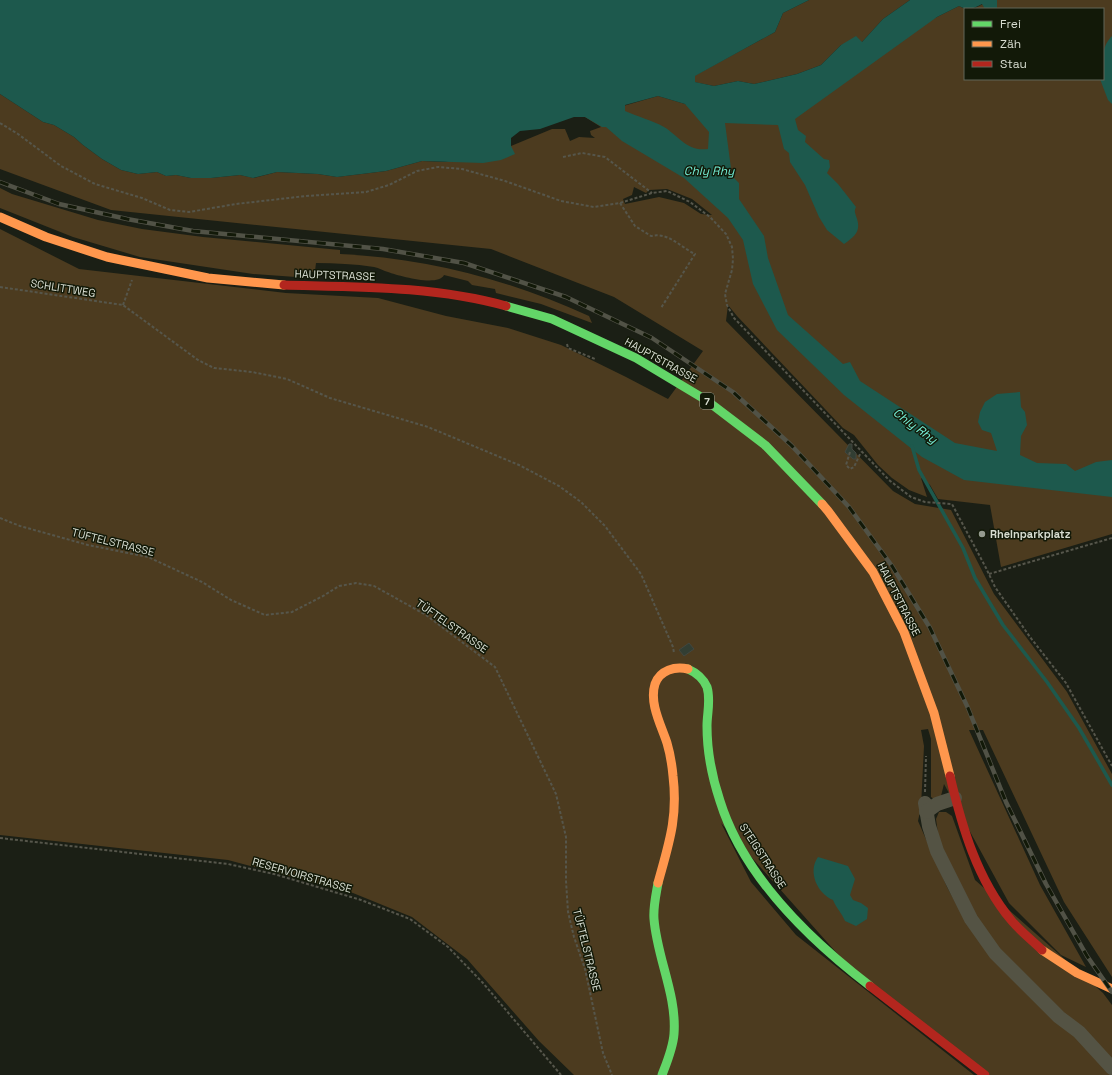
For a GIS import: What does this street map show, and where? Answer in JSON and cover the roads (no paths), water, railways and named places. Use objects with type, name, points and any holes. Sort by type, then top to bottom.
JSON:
[{"type":"main road","name":"HAUPTSTRASSE","points":[[0,217],[46,237],[107,256],[161,269],[208,278],[267,284],[408,289],[481,299],[552,319],[636,358],[706,400],[765,444],[828,512],[873,572],[904,632],[934,713],[961,822],[984,880],[1011,920],[1043,952],[1078,973],[1112,989]]},
{"type":"main road","name":"STEIGSTRASSE","points":[[662,1075],[669,1057],[674,1029],[671,999],[658,943],[654,918],[655,895],[673,825],[675,792],[672,764],[653,696],[655,685],[660,676],[668,670],[677,667],[688,668],[700,676],[707,686],[709,702],[707,725],[708,751],[719,797],[727,822],[760,879],[779,904],[822,948],[848,971],[985,1075]]},
{"type":"street","points":[[955,798],[926,807],[929,826],[937,851],[971,919],[995,953],[1059,1017],[1079,1032],[1112,1068]]},
{"type":"water","name":"Chly Rhy","points":[[0,0],[809,0],[783,13],[775,32],[695,76],[695,82],[714,86],[738,81],[754,84],[797,74],[821,65],[841,45],[856,36],[862,42],[883,19],[910,0],[997,0],[997,8],[984,8],[982,4],[973,8],[959,6],[937,17],[795,119],[798,130],[806,136],[805,142],[824,159],[829,160],[830,167],[827,173],[838,184],[856,207],[855,212],[858,221],[858,229],[854,236],[844,244],[827,230],[819,217],[805,185],[790,162],[789,153],[784,149],[778,125],[725,123],[732,176],[739,183],[739,199],[764,236],[768,258],[788,315],[843,364],[850,362],[860,381],[955,443],[997,451],[991,433],[982,430],[978,422],[980,412],[985,402],[997,394],[1020,392],[1021,407],[1025,412],[1027,425],[1021,436],[1020,455],[1037,463],[1066,464],[1075,471],[1096,462],[1112,460],[1112,497],[964,480],[922,457],[844,395],[777,330],[753,284],[743,240],[728,218],[684,178],[622,141],[606,127],[602,127],[585,117],[574,117],[540,129],[520,131],[511,138],[511,146],[515,154],[501,160],[483,163],[422,161],[386,171],[337,177],[318,174],[277,172],[253,178],[240,175],[211,178],[191,178],[176,175],[166,176],[157,172],[138,174],[121,170],[102,159],[74,137],[54,125],[43,122],[0,94]],"holes":[[[658,96],[685,104],[709,132],[708,149],[694,148],[655,122],[625,111],[625,105]]]},
{"type":"water","points":[[1112,36],[1112,104],[1108,100],[1100,80],[1104,80],[1104,51]]},
{"type":"water","points":[[818,857],[848,866],[855,879],[850,895],[853,900],[868,908],[867,919],[856,926],[845,921],[833,900],[823,893],[816,882],[814,869]]},
{"type":"waterway","points":[[912,446],[919,470],[963,548],[975,578],[1003,625],[1047,682],[1079,728],[1112,785]]},
{"type":"railway","points":[[0,182],[59,204],[127,219],[193,231],[383,249],[464,263],[566,297],[652,338],[733,392],[791,445],[849,507],[892,566],[930,628],[968,708],[1006,802],[1046,884],[1087,956],[1112,992]]},
{"type":"place","name":"Rheinparkplatz","points":[[982,534]]}]
